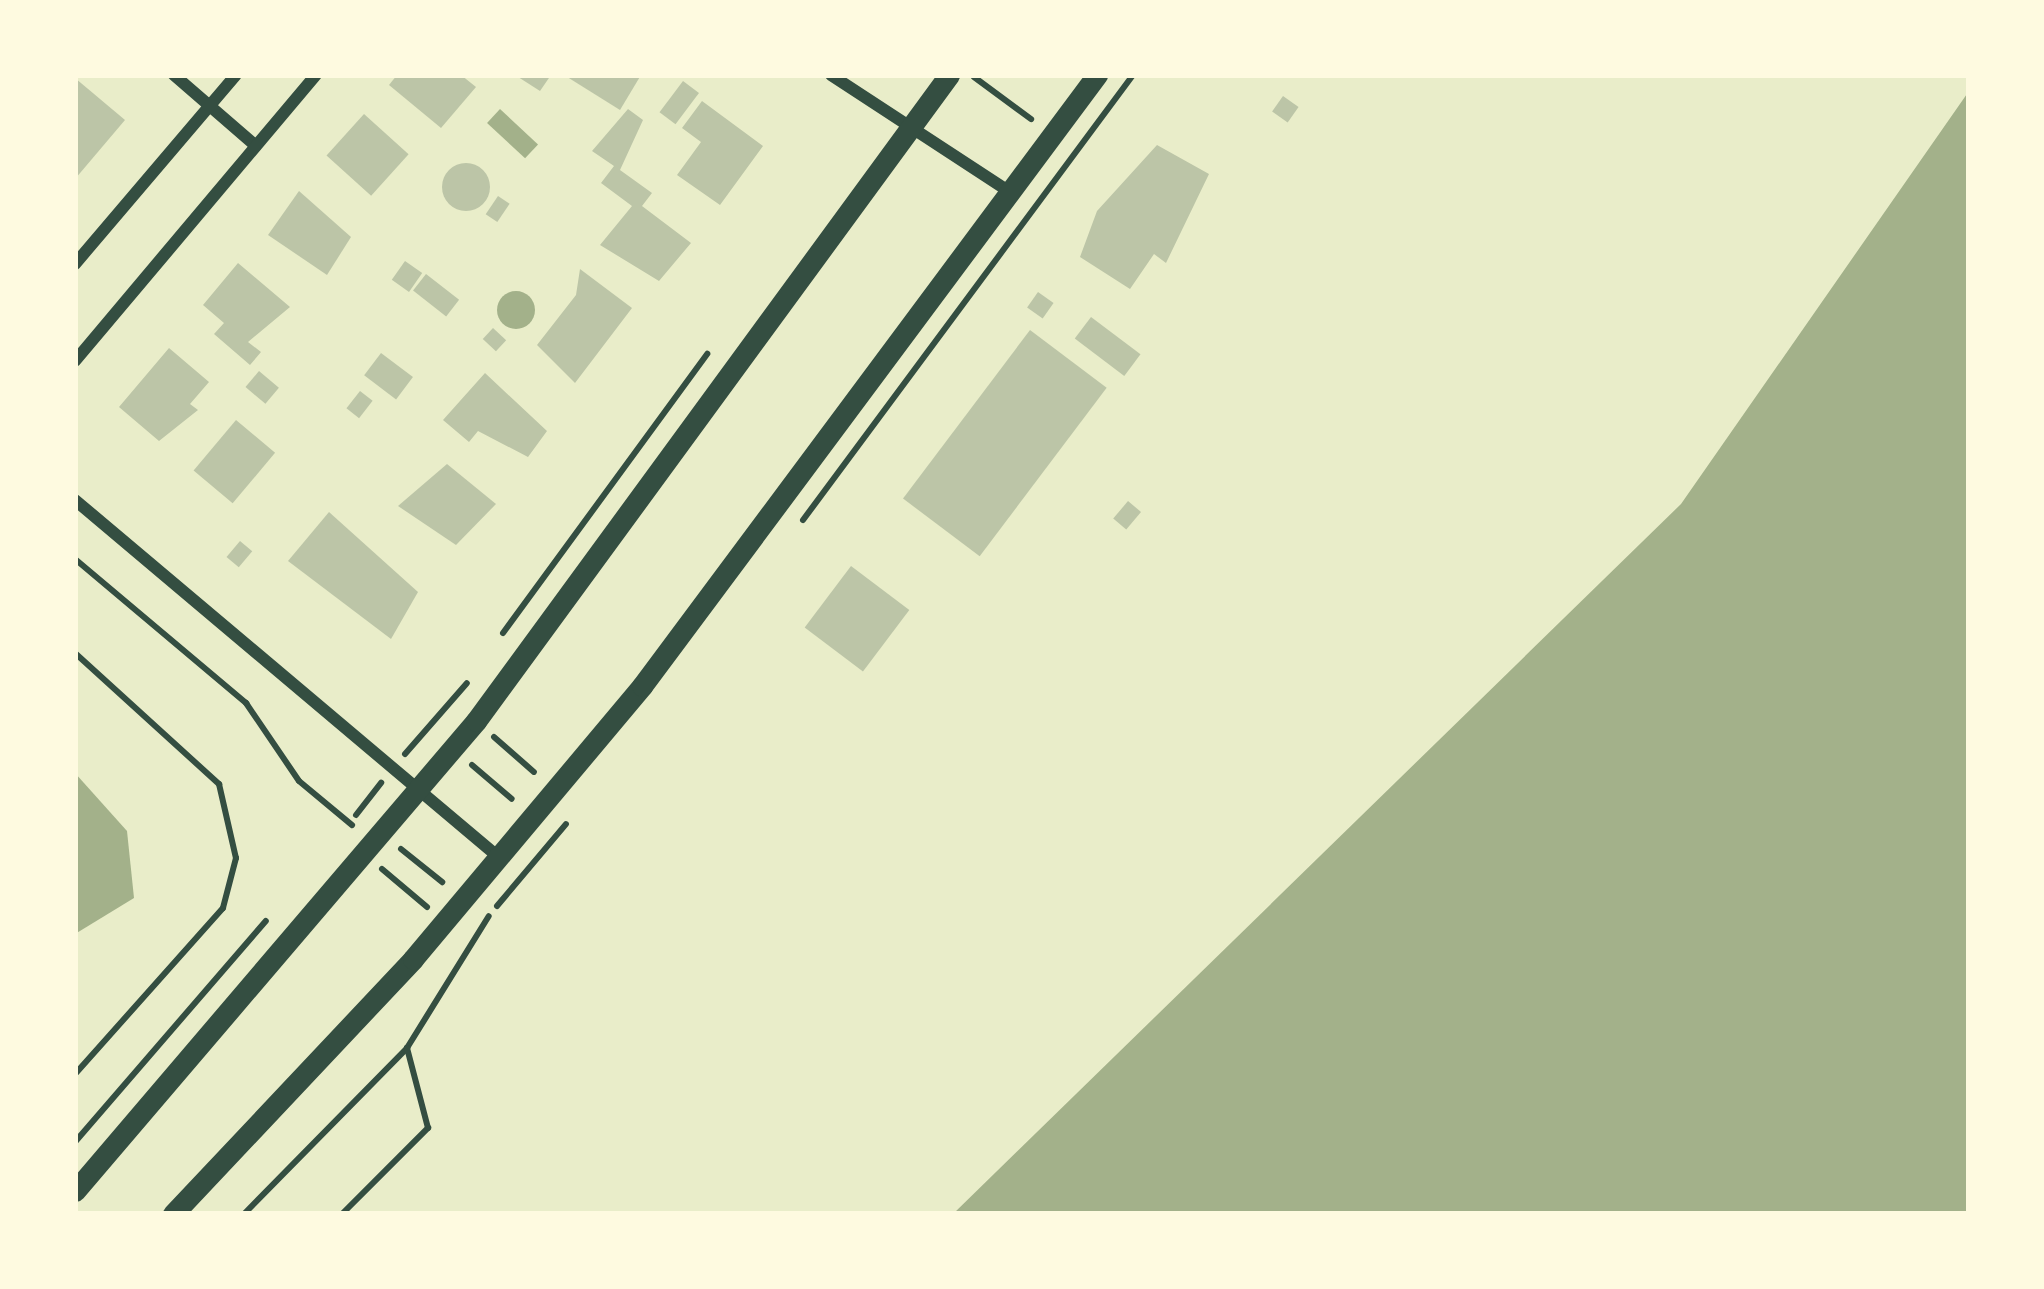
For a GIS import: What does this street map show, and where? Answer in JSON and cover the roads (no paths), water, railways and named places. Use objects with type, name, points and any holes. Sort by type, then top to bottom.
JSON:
[{"type":"street","points":[[174,75],[256,146]]},
{"type":"street","points":[[75,264],[236,75]]},
{"type":"street","points":[[75,361],[316,75]]},
{"type":"street","points":[[831,75],[1014,195]]},
{"type":"street","points":[[75,1191],[385,836],[476,722],[949,75]]},
{"type":"street","points":[[173,1214],[444,920],[555,789],[1014,195],[1097,75]]},
{"type":"street","points":[[75,500],[496,855]]}]
